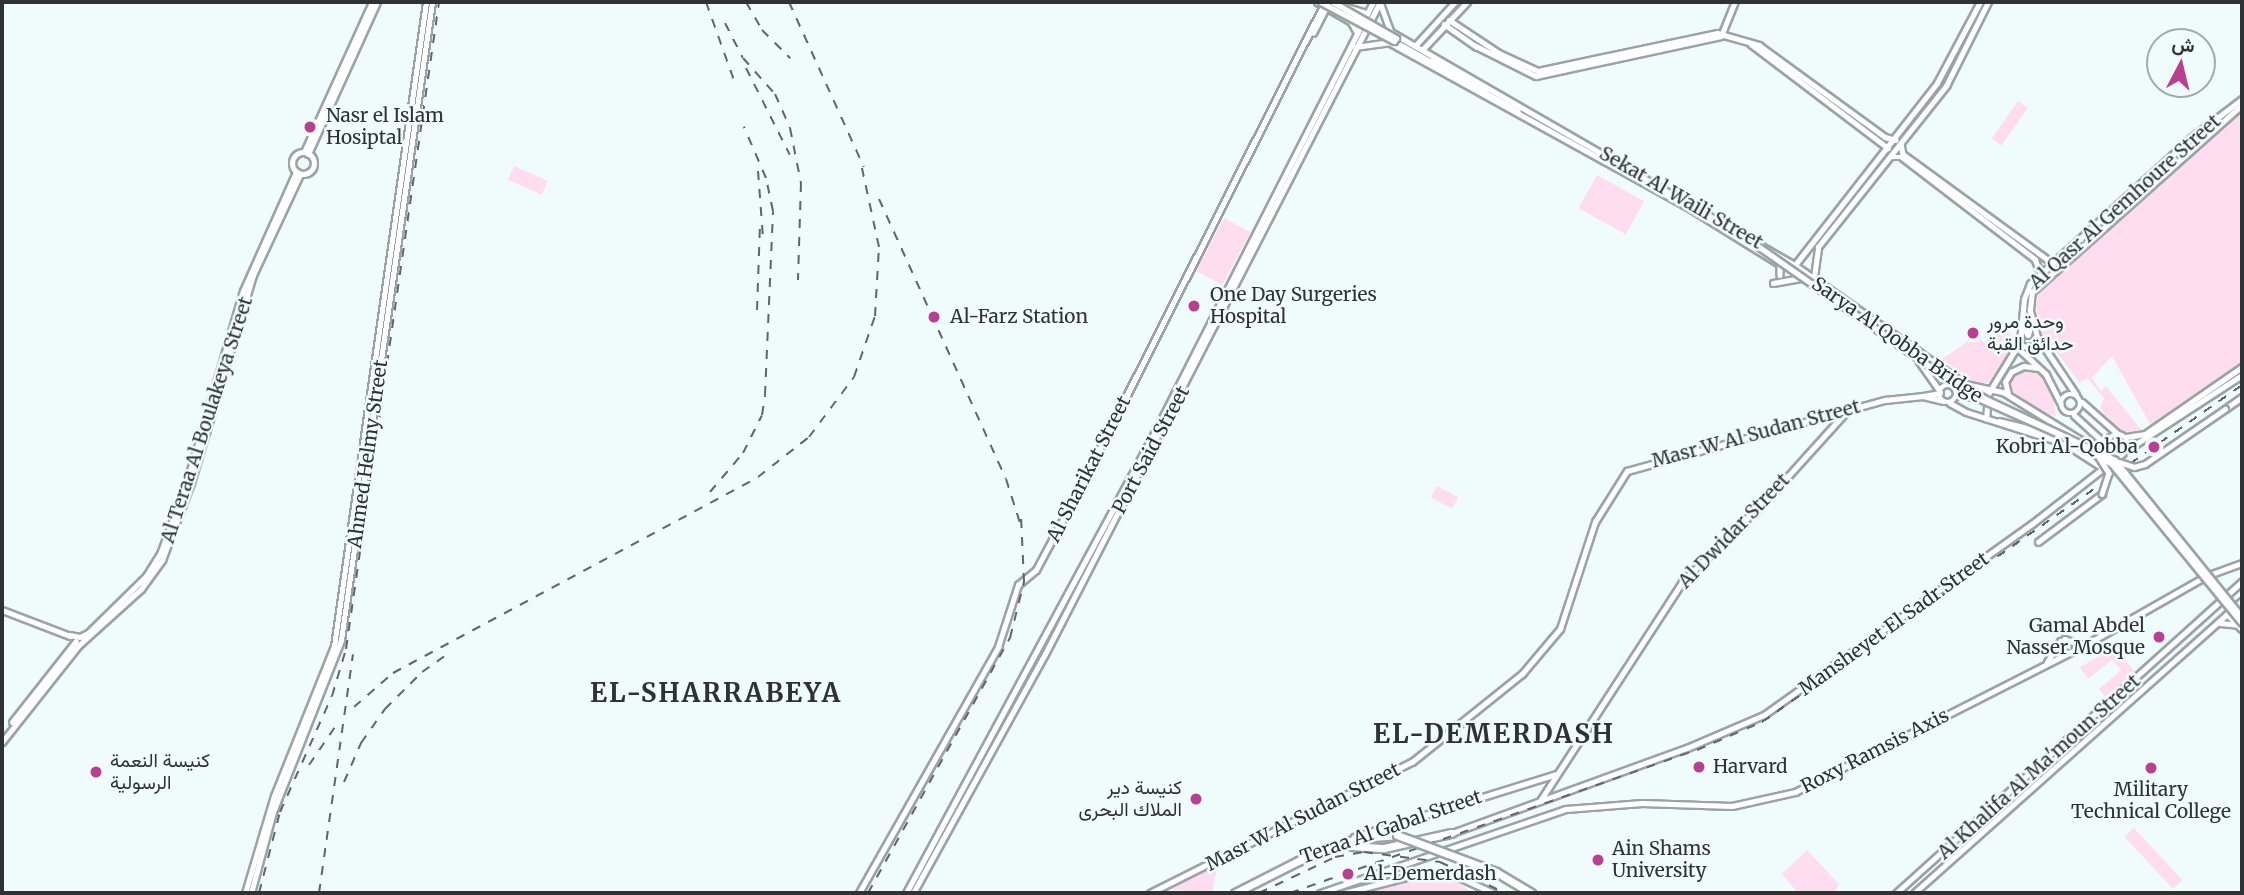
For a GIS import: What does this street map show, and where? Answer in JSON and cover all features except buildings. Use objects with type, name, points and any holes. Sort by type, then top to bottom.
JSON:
[{"type":"highway","points":[[1352,846],[1384,849],[1451,833]]},
{"type":"highway","points":[[1233,893],[1302,859],[1382,834],[1408,838],[1457,857],[1531,893]]},
{"type":"highway","points":[[1245,893],[1376,838],[1401,841],[1494,876],[1523,893]]},
{"type":"main road","points":[[306,153],[313,167],[298,173],[292,160],[306,153],[374,2]]},
{"type":"main road","name":"Ahmed Helmy Street","points":[[251,893],[276,805],[336,661],[426,2]]},
{"type":"main road","name":"Ahmed Helmy Street","points":[[245,893],[274,796],[327,670],[345,589],[432,2]]},
{"type":"main road","name":"Port Said Street","points":[[920,874],[1040,664],[1063,610],[1373,2]]},
{"type":"main road","points":[[1355,47],[1384,40],[1385,32],[1391,32],[1380,2]]},
{"type":"main road","name":"Port Said Street","points":[[906,893],[913,889],[1036,651],[1063,610],[1290,184],[1355,47],[1380,2]]},
{"type":"main road","points":[[1415,46],[1455,2]]},
{"type":"main road","points":[[1422,50],[1467,2]]},
{"type":"main road","points":[[1721,36],[1735,2]]},
{"type":"main road","points":[[1788,269],[1808,253],[1937,83],[1980,2]]},
{"type":"main road","points":[[1814,278],[1814,258],[1946,86],[1988,2]]},
{"type":"main road","points":[[1326,3],[1367,13]]},
{"type":"main road","points":[[1326,3],[1355,27],[1356,37]]},
{"type":"main road","points":[[1326,3],[1534,118]]},
{"type":"main road","points":[[1326,3],[1354,16],[1534,118]]},
{"type":"main road","name":"Al Sharikat Street","points":[[859,893],[1001,641],[1018,585],[1036,570],[1326,3]]},
{"type":"main road","points":[[1346,18],[1352,16],[1352,9]]},
{"type":"main road","points":[[1446,22],[1475,46],[1536,76],[1721,36],[1750,44],[1768,50],[1889,149]]},
{"type":"main road","name":"Sekat Al Waili Street","points":[[1391,32],[1788,269],[1918,360],[1940,392],[1943,401]]},
{"type":"main road","name":"Sekat Al Waili Street","points":[[1384,40],[1534,118],[1796,265],[1969,386],[1990,389],[2011,397],[2095,450]]},
{"type":"main road","points":[[1830,99],[1885,137],[1896,139]]},
{"type":"main road","name":"Al Qasr Al Gemhoure Street","points":[[1986,419],[1990,389],[2018,347],[2027,289],[2199,131],[2242,99]]},
{"type":"main road","name":"Al Qasr Al Gemhoure Street","points":[[2076,395],[2041,347],[2031,321],[2030,300],[2037,285],[2242,105]]},
{"type":"main road","points":[[2199,131],[2209,134]]},
{"type":"main road","points":[[2188,141],[2197,145]]},
{"type":"main road","points":[[1901,143],[1903,154],[2036,256],[2054,264]]},
{"type":"main road","points":[[1891,157],[1902,158],[2035,259],[2041,275]]},
{"type":"main road","points":[[1287,169],[1295,173]]},
{"type":"main road","name":"Al Teraa Al Boulakeya Street","points":[[69,635],[83,636],[113,612],[141,589],[162,560],[253,275],[298,173]]},
{"type":"main road","points":[[1283,180],[1290,184]]},
{"type":"main road","name":"Sarya Al Qobba Bridge","points":[[1691,209],[1758,246],[1969,394],[2095,450],[2130,484],[2241,626]]},
{"type":"main road","points":[[1808,253],[1808,258],[1814,258]]},
{"type":"main road","points":[[1780,264],[1780,275]]},
{"type":"main road","points":[[1773,283],[1801,278]]},
{"type":"main road","points":[[2023,325],[2029,335],[2031,321]]},
{"type":"main road","name":"Sarya Al Qobba Bridge","points":[[1914,346],[1940,369],[1984,398],[2115,460],[2242,617]]},
{"type":"main road","points":[[2018,347],[2041,347]]},
{"type":"main road","points":[[2018,347],[2042,370],[2065,412],[2073,414],[2112,452]]},
{"type":"main road","points":[[2011,397],[2005,382],[2012,371],[2028,366],[2042,370]]},
{"type":"main road","points":[[2099,465],[2112,452],[2125,452],[2242,367]]},
{"type":"main road","points":[[2061,403],[2065,396],[2076,395],[2118,433],[2126,437],[2143,435],[2242,374]]},
{"type":"main road","points":[[1940,392],[1951,386],[1957,395]]},
{"type":"main road","points":[[1957,395],[1976,396],[1990,389]]},
{"type":"main road","name":"Masr W Al Sudan Street","points":[[1923,397],[1940,392]]},
{"type":"main road","points":[[1957,395],[1950,403],[1986,419],[2018,424],[2066,437]]},
{"type":"main road","name":"Masr W Al Sudan Street","points":[[1150,893],[1432,750],[1522,674],[1560,629],[1595,522],[1627,471],[1894,398],[1923,397],[1950,403]]},
{"type":"main road","points":[[2115,460],[2130,466],[2145,464],[2242,397]]},
{"type":"main road","points":[[2073,414],[2081,401]]},
{"type":"main road","name":"Al Dwidar Street","points":[[1540,802],[1682,582],[1772,494],[1848,409]]},
{"type":"main road","points":[[1825,416],[1832,425]]},
{"type":"main road","points":[[1995,421],[2064,443],[2106,470]]},
{"type":"main road","points":[[2108,446],[2110,438],[2118,433]]},
{"type":"main road","points":[[2125,452],[2126,437]]},
{"type":"main road","points":[[2038,542],[2102,494],[2109,473],[2095,450]]},
{"type":"main road","name":"Mansheyet El Sadr Street","points":[[1451,833],[1712,739],[1775,708],[2106,470],[2125,452]]},
{"type":"main road","name":"Roxy Ramsis Axis","points":[[1320,893],[1566,809],[1642,803],[1732,806],[1786,795],[2085,645],[2206,576],[2242,563]]},
{"type":"main road","name":"Al Khalifa Al Ma'moun Street","points":[[1896,893],[2155,664],[2242,581]]},
{"type":"main road","name":"Al Khalifa Al Ma'moun Street","points":[[1914,893],[2242,601]]},
{"type":"main road","points":[[2216,603],[2241,626]]},
{"type":"main road","points":[[2,610],[69,635],[79,642]]},
{"type":"main road","name":"Al Teraa Al Boulakeya Street","points":[[2,736],[79,642],[113,612]]},
{"type":"main road","points":[[2217,624],[2241,626]]},
{"type":"main road","points":[[2047,662],[2062,640],[2085,645]]},
{"type":"main road","name":"Al Teraa Al Boulakeya Street","points":[[2,742],[79,642]]},
{"type":"main road","points":[[1036,651],[1045,654]]},
{"type":"main road","points":[[1031,661],[1040,664]]},
{"type":"main road","points":[[2155,664],[2163,671]]},
{"type":"main road","points":[[2139,678],[2146,686]]},
{"type":"main road","name":"Teraa Al Gabal Street","points":[[1233,893],[1291,862],[1434,808],[1557,774]]},
{"type":"main road","points":[[2015,789],[2021,797]]},
{"type":"main road","points":[[1992,809],[1998,817]]},
{"type":"main road","points":[[1935,859],[1943,867]]},
{"type":"main road","points":[[1343,893],[1425,872],[1461,878],[1493,893]]},
{"type":"shaded area","points":[[2018,101],[2028,108],[2001,146],[1992,139]]},
{"type":"shaded area","points":[[2242,113],[2242,362],[2151,426],[2112,356],[2092,378],[2101,391],[2106,386],[2142,431],[2132,438],[2122,435],[2100,408],[2104,398],[2088,379],[2079,382],[2039,329],[2036,304],[2041,286]]},
{"type":"shaded area","points":[[514,166],[548,181],[542,195],[508,180]]},
{"type":"shaded area","points":[[1597,175],[1644,201],[1626,234],[1579,208]]},
{"type":"shaded area","points":[[1224,218],[1250,232],[1222,285],[1196,271]]},
{"type":"shaded area","points":[[2003,327],[2019,342],[1991,382],[1976,384],[1942,359],[1977,335],[1984,343]]},
{"type":"shaded area","points":[[2025,360],[2052,388],[2056,416],[2037,411],[2012,390],[2010,373]]},
{"type":"shaded area","points":[[1437,486],[1458,497],[1452,509],[1431,497]]},
{"type":"shaded area","points":[[2115,648],[2135,672],[2105,697],[2099,689],[2121,670],[2112,660],[2088,679],[2080,667]]},
{"type":"shaded area","points":[[2134,828],[2182,880],[2173,889],[2124,837]]},
{"type":"shaded area","points":[[1807,850],[1839,884],[1834,893],[1798,893],[1782,874]]},
{"type":"shaded area","points":[[1218,863],[1212,893],[1164,889]]},
{"type":"shaded area","points":[[1427,876],[1458,882],[1471,893],[1359,893]]},
{"type":"railway","points":[[259,893],[280,812],[332,696],[346,649],[439,2]]},
{"type":"railway","points":[[706,2],[736,86]]},
{"type":"railway","points":[[746,2],[762,30],[790,58]]},
{"type":"railway","points":[[789,2],[864,167]]},
{"type":"railway","points":[[725,23],[743,58],[775,94],[790,128],[801,183],[798,280]]},
{"type":"railway","points":[[746,68],[790,155]]},
{"type":"railway","points":[[710,492],[743,453],[762,415],[765,395],[773,211],[766,178],[744,127]]},
{"type":"railway","points":[[354,707],[393,673],[758,477],[809,437],[854,377],[875,316],[879,247],[860,159]]},
{"type":"railway","points":[[758,171],[763,237]]},
{"type":"railway","points":[[879,199],[1006,479],[1020,523]]},
{"type":"railway","points":[[757,310],[760,226]]},
{"type":"railway","points":[[1290,893],[1697,750],[1762,722],[2242,385]]},
{"type":"railway","points":[[868,893],[1010,638],[1024,582],[1021,515]]},
{"type":"railway","points":[[319,893],[353,654]]},
{"type":"railway","points":[[344,782],[361,743],[385,709],[422,672],[448,654]]},
{"type":"railway","points":[[309,765],[335,727]]},
{"type":"railway","points":[[1259,893],[1335,857],[1364,852],[1440,862],[1505,893]]},
{"type":"place","name":"Nasr el Islam Hosiptal","points":[[310,127]]},
{"type":"place","name":"One Day Surgeries Hospital","points":[[1194,306]]},
{"type":"place","name":"Al-Farz Station","points":[[934,317]]},
{"type":"place","name":"وحدة مرور حدائق القبة","points":[[1973,333]]},
{"type":"place","name":"Kobri Al-Qobba","points":[[2154,447]]},
{"type":"place","name":"Gamal Abdel Nasser Mosque","points":[[2159,637]]},
{"type":"place","name":"Harvard","points":[[1699,767]]},
{"type":"place","name":"Military Technical College","points":[[2151,768]]},
{"type":"place","name":"كنيسة النعمة الرسولية","points":[[96,772]]},
{"type":"place","name":"كنيسة دير الملاك البحرى","points":[[1196,799]]},
{"type":"place","name":"Ain Shams University","points":[[1598,860]]},
{"type":"place","name":"Al-Demerdash","points":[[1348,874]]},
{"type":"district","name":"EL-SHARRABEYA","points":[[716,693]]},
{"type":"district","name":"EL-DEMERDASH","points":[[1494,734]]}]
